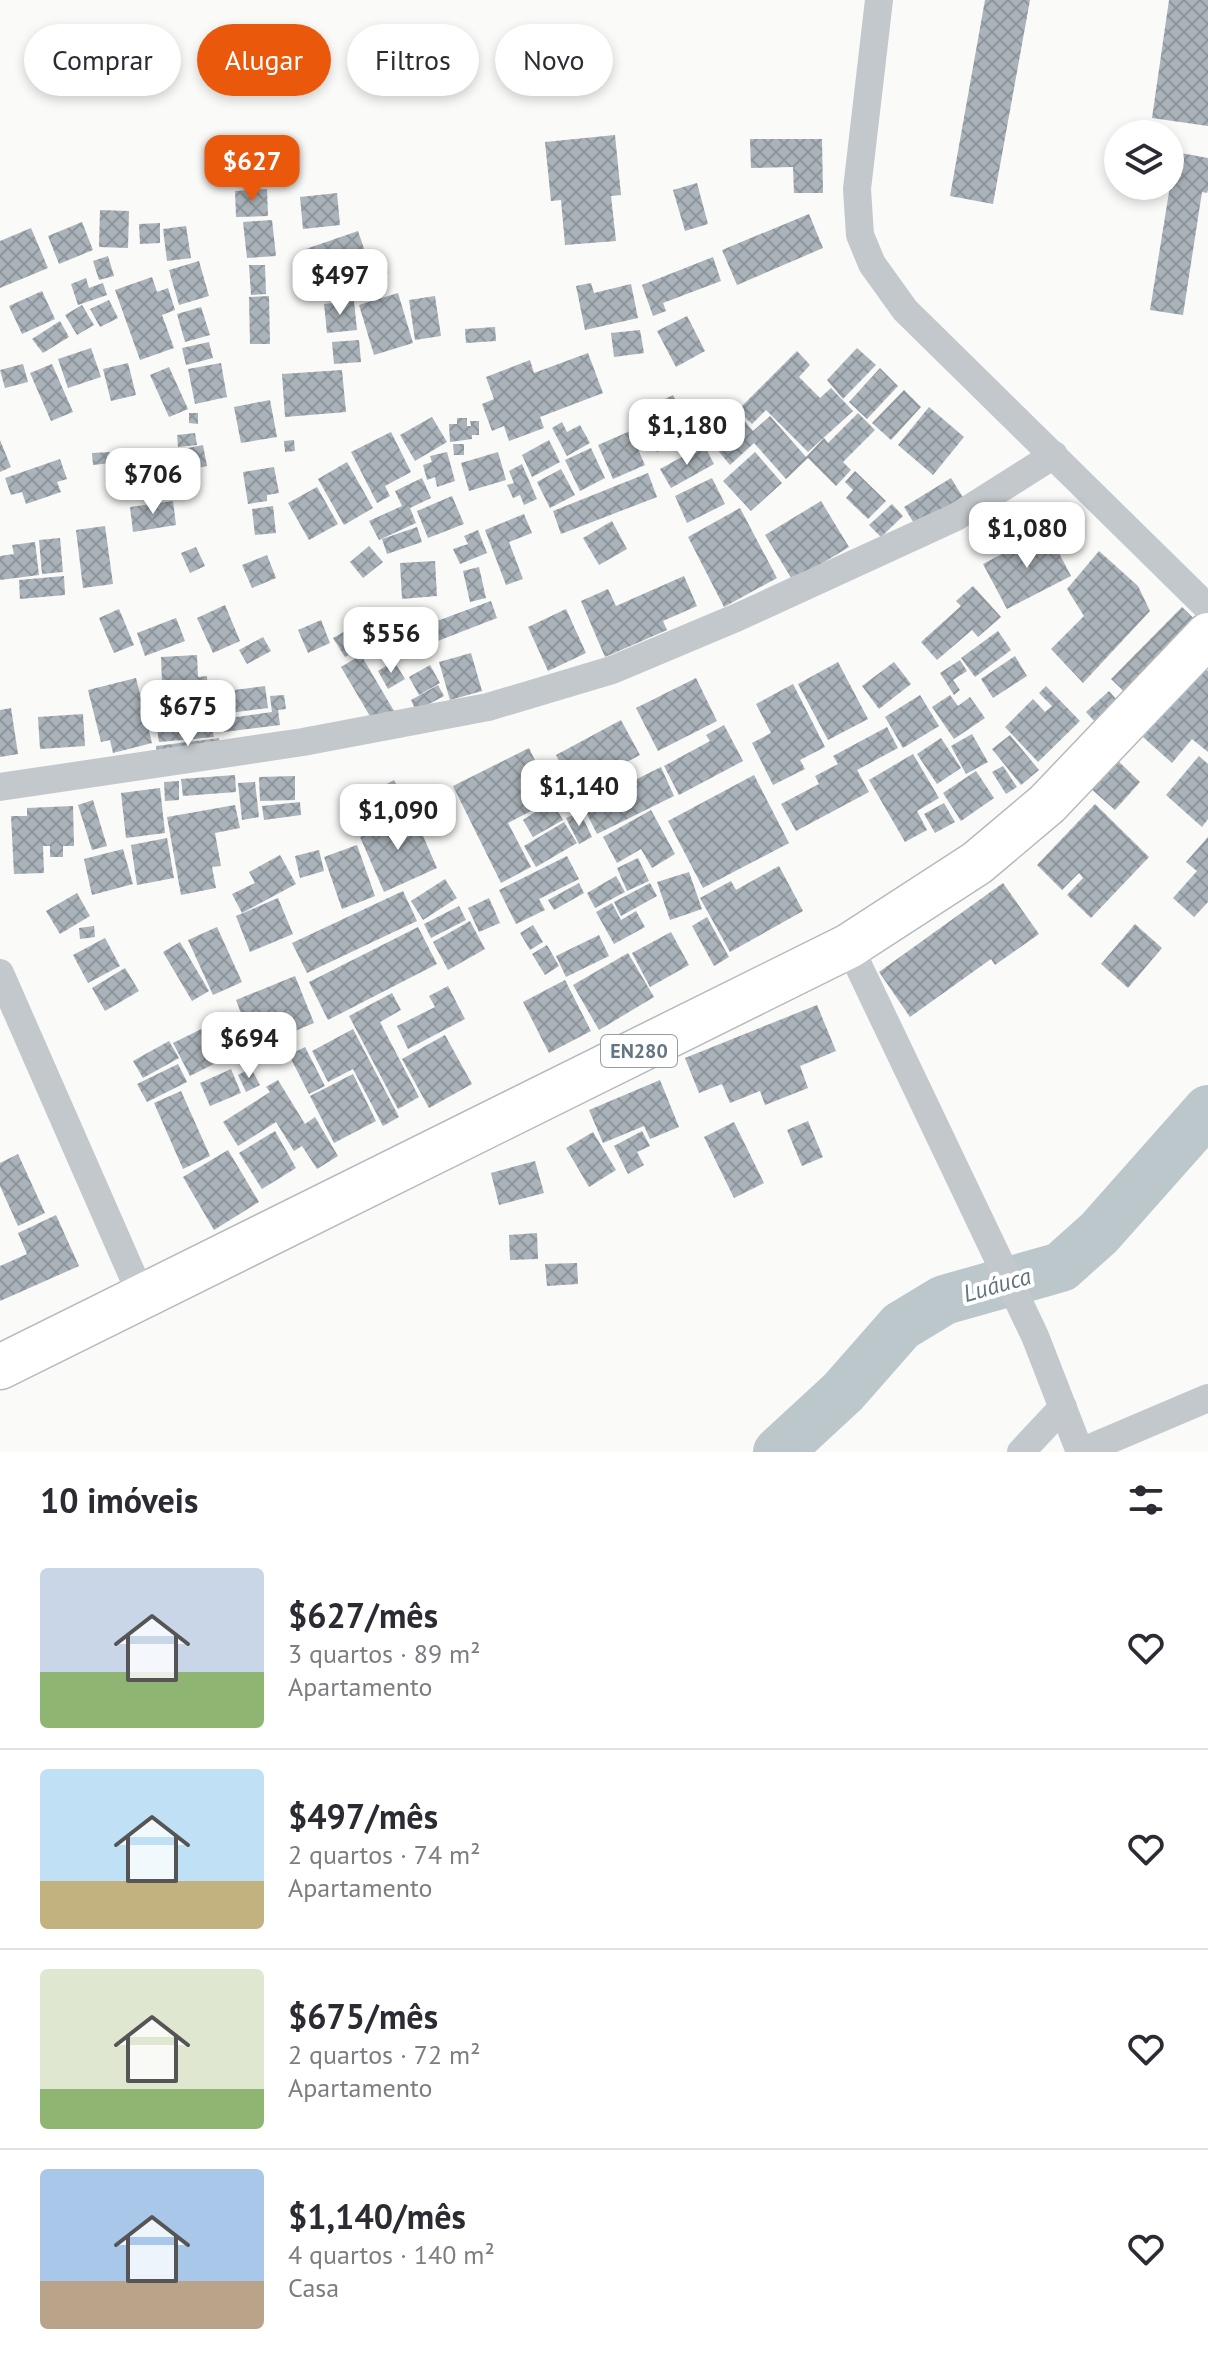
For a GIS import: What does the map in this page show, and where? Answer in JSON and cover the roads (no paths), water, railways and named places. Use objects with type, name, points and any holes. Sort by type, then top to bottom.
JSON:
[{"type":"main road","name":"EN280","points":[[0,1367],[849,946],[977,863],[1047,804],[1208,635]]},
{"type":"street","points":[[879,0],[857,189],[860,235],[872,264],[905,310],[1208,608]]},
{"type":"street","points":[[0,787],[289,744],[488,707],[612,670],[738,617],[956,517],[1054,455]]},
{"type":"street","points":[[849,946],[1035,1336],[1080,1452],[1208,1398]]},
{"type":"street","points":[[3,987],[142,1297]]},
{"type":"street","points":[[1021,1452],[1063,1407]]},
{"type":"waterway","name":"Luáuca","points":[[778,1452],[843,1392],[901,1326],[944,1300],[1061,1267],[1099,1233],[1208,1110]]}]
